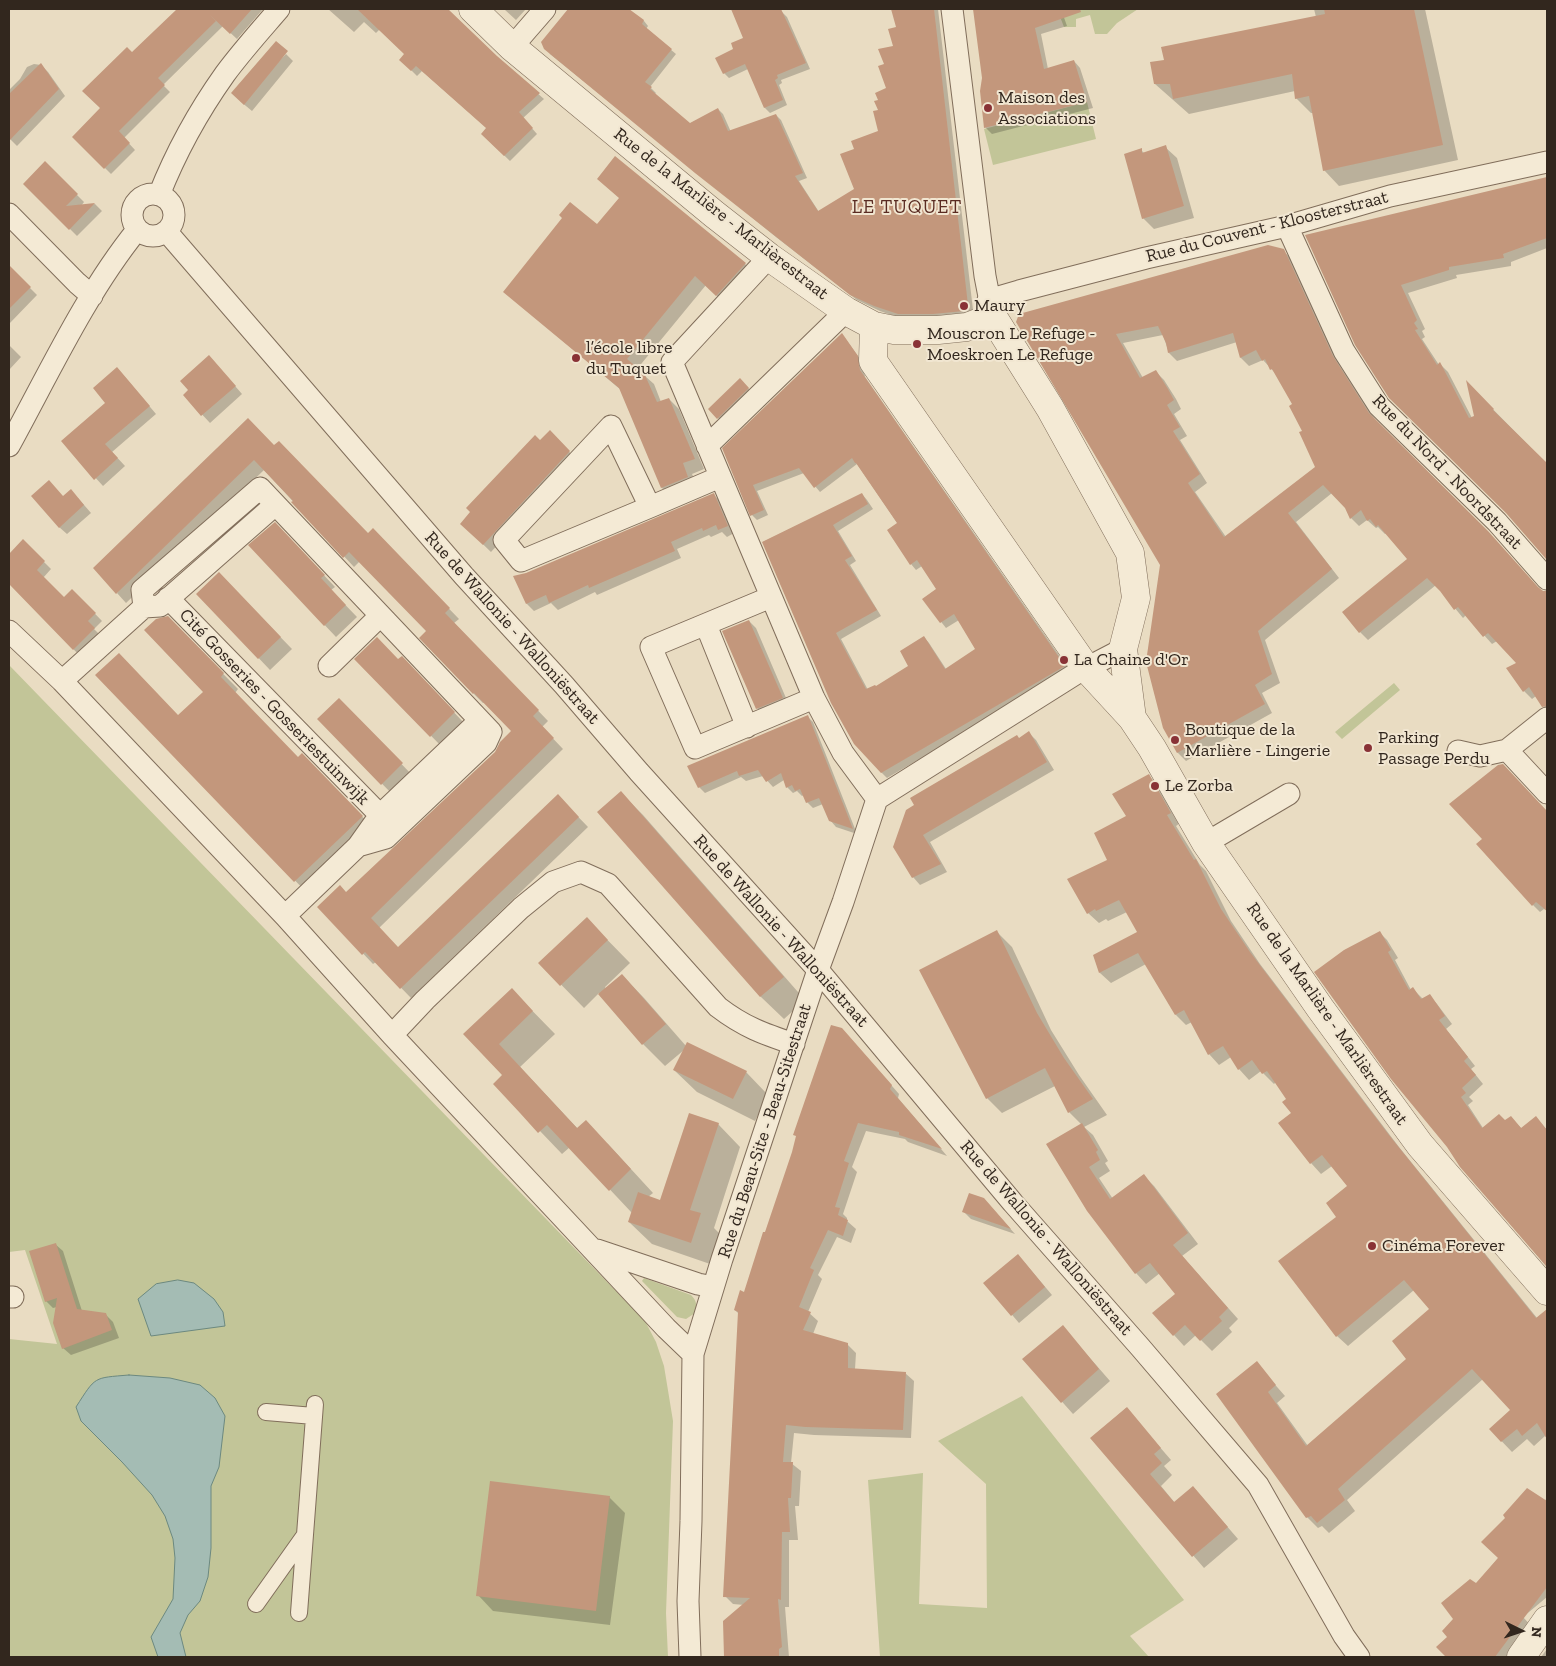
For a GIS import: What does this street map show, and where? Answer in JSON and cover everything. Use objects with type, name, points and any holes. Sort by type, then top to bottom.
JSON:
[{"type":"street","points":[[159,195],[189,130],[225,74],[279,9]]},
{"type":"street","name":"Rue de la Marlière - Marlièrestraat","points":[[473,9],[512,47],[714,214],[769,257],[846,311],[874,326],[894,330],[938,330],[967,326],[991,309],[1050,408],[1130,553],[1136,598],[1123,649],[1132,718]]},
{"type":"street","points":[[512,47],[545,9]]},
{"type":"street","points":[[952,9],[991,309]]},
{"type":"street","name":"Rue du Couvent - Kloosterstraat","points":[[991,309],[1019,290],[1146,258],[1287,226],[1390,196],[1547,162]]},
{"type":"street","points":[[159,195],[170,202],[173,208],[174,221],[167,232],[155,237],[148,236],[137,230],[132,217],[135,204],[145,196],[159,195]]},
{"type":"street","points":[[9,214],[92,296]]},
{"type":"street","name":"Rue du Nord - Noordstraat","points":[[1287,226],[1344,351],[1379,406],[1497,522],[1547,579]]},
{"type":"street","points":[[9,446],[92,296],[120,251],[137,230]]},
{"type":"street","name":"Rue de Wallonie - Walloniëstraat","points":[[167,232],[464,576],[564,684],[639,772],[818,970],[1013,1203],[1140,1346],[1258,1485],[1344,1636],[1359,1657]]},
{"type":"street","points":[[769,257],[672,362],[814,698],[843,753],[877,799],[1086,668],[1123,649]]},
{"type":"street","points":[[707,446],[846,311]]},
{"type":"street","name":"Rue de la Marlière - Marlièrestraat","points":[[874,326],[873,362],[1086,668],[1132,718],[1152,748],[1206,843],[1320,1008],[1420,1145],[1547,1292]]},
{"type":"street","points":[[650,507],[612,426],[504,540],[521,561],[650,507],[720,477]]},
{"type":"street","name":"Cité Gosseries - Gosseriestuinwijk","points":[[144,608],[142,590],[260,488],[491,732],[486,743],[386,838],[358,846]]},
{"type":"street","name":"Cité Gosseries - Gosseriestuinwijk","points":[[62,681],[144,608],[160,606],[275,505]]},
{"type":"street","points":[[771,597],[651,647],[695,748],[814,698]]},
{"type":"street","name":"Cité Gosseries - Gosseriestuinwijk","points":[[168,598],[380,815]]},
{"type":"street","points":[[329,666],[380,616]]},
{"type":"street","points":[[706,625],[747,726]]},
{"type":"street","points":[[9,631],[62,681],[285,916],[392,1035],[666,1328],[693,1354]]},
{"type":"street","points":[[1458,751],[1480,756],[1507,750],[1547,718]]},
{"type":"street","name":"Cité Gosseries - Gosseriestuinwijk","points":[[285,916],[358,846],[380,815],[479,721]]},
{"type":"street","points":[[1507,750],[1547,793]]},
{"type":"street","points":[[1206,843],[1289,794]]},
{"type":"street","name":"Rue du Beau-Site - Beau-Sitestraat","points":[[690,1657],[688,1601],[693,1354],[713,1287],[818,970],[877,799]]},
{"type":"street","points":[[392,1035],[425,1000],[521,908],[553,882],[582,872],[608,884],[718,1007],[736,1021],[794,1044]]},
{"type":"street","points":[[593,1248],[698,1284],[713,1287]]},
{"type":"street","points":[[266,1412],[315,1410],[299,1613]]},
{"type":"street","points":[[256,1604],[305,1535]]},
{"type":"street","points":[[1521,1657],[1547,1620]]},
{"type":"green space","points":[[1057,9],[1138,9],[1117,23],[1107,34],[1095,34],[1090,15],[1076,19],[1076,27],[1064,27]]},
{"type":"green space","points":[[1087,102],[1096,139],[993,165],[984,129]]},
{"type":"green space","points":[[9,665],[645,1321],[656,1342],[664,1366],[673,1421],[666,1613],[668,1657],[9,1657],[9,1339],[57,1344],[25,1250],[9,1252]]},
{"type":"green space","points":[[1394,683],[1400,690],[1342,739],[1335,732]]},
{"type":"green space","points":[[644,1278],[691,1295],[696,1303],[695,1313],[686,1319],[677,1317],[642,1281]]},
{"type":"green space","points":[[1022,1396],[1184,1600],[1130,1636],[1149,1657],[880,1657],[868,1480],[923,1473],[919,1604],[987,1608],[986,1484],[938,1441]]},
{"type":"water","points":[[178,1280],[194,1283],[214,1299],[223,1312],[225,1326],[151,1336],[138,1299],[156,1284]]},
{"type":"water","points":[[129,1375],[170,1378],[200,1385],[215,1398],[225,1416],[219,1467],[211,1486],[211,1548],[208,1577],[200,1601],[188,1615],[180,1633],[186,1657],[158,1657],[151,1637],[173,1599],[175,1558],[173,1539],[165,1516],[152,1495],[81,1421],[76,1407],[96,1380]]},
{"type":"building","points":[[177,9],[252,9],[230,34],[210,15],[216,21],[158,78],[165,85],[119,131],[130,143],[104,169],[72,137],[100,108],[82,91],[127,47],[132,52]]},
{"type":"building","points":[[357,9],[448,9],[497,56],[540,93],[519,112],[533,128],[504,156],[481,134],[486,128],[416,66],[411,71],[399,60],[404,54]]},
{"type":"building","points":[[568,9],[629,9],[644,20],[642,24],[672,49],[645,82],[652,87],[650,89],[690,123],[718,108],[728,131],[776,114],[803,173],[795,176],[818,211],[854,189],[840,154],[854,149],[851,141],[878,131],[873,111],[878,110],[874,101],[878,100],[875,93],[886,88],[878,66],[884,64],[878,49],[893,46],[888,29],[896,27],[891,9],[934,9],[968,305],[964,311],[933,314],[898,314],[850,295],[695,173],[544,49],[541,42]]},
{"type":"building","points":[[731,9],[781,9],[806,63],[777,75],[778,78],[775,80],[783,100],[764,108],[745,64],[723,74],[715,58],[733,49],[731,43],[743,38]]},
{"type":"building","points":[[973,9],[1080,9],[1081,12],[1035,28],[1044,69],[1074,60],[1087,102],[984,128],[980,91],[982,78]]},
{"type":"building","points":[[1324,9],[1414,9],[1443,145],[1323,171],[1309,96],[1295,99],[1292,74],[1173,99],[1170,84],[1154,84],[1150,62],[1164,60],[1161,47],[1325,14]]},
{"type":"building","points":[[276,41],[288,51],[244,105],[231,93]]},
{"type":"building","points":[[41,63],[59,89],[9,141],[9,94]]},
{"type":"building","points":[[1166,145],[1184,206],[1142,219],[1124,154],[1142,148],[1142,153]]},
{"type":"building","points":[[615,156],[746,263],[716,296],[695,276],[627,359],[644,373],[657,402],[669,398],[695,459],[683,463],[688,477],[661,488],[619,388],[503,292],[562,218],[559,215],[570,202],[597,224],[619,198],[597,179]]},
{"type":"building","points":[[45,161],[78,194],[66,206],[95,203],[69,230],[23,184]]},
{"type":"building","points":[[1547,177],[1547,238],[1503,254],[1504,258],[1449,267],[1449,270],[1401,285],[1417,320],[1414,323],[1418,329],[1415,330],[1437,365],[1440,362],[1469,418],[1474,416],[1466,380],[1493,410],[1547,463],[1547,560],[1506,513],[1389,398],[1355,345],[1305,235]]},
{"type":"building","points":[[1268,245],[1284,249],[1333,356],[1369,413],[1488,531],[1538,587],[1543,591],[1547,591],[1547,706],[1542,707],[1529,687],[1523,692],[1506,668],[1516,663],[1488,633],[1483,637],[1458,607],[1454,610],[1440,591],[1427,578],[1359,633],[1342,612],[1407,559],[1378,525],[1376,527],[1370,519],[1367,521],[1361,510],[1350,519],[1345,508],[1323,485],[1288,513],[1332,569],[1258,631],[1272,674],[1255,685],[1265,704],[1177,753],[1163,728],[1146,662],[1160,565],[1016,322],[1019,314]],"holes":[[[1158,326],[1166,343],[1168,353],[1233,333],[1240,358],[1256,350],[1262,361],[1265,359],[1270,370],[1272,369],[1292,404],[1289,406],[1302,431],[1299,432],[1315,467],[1224,537],[1188,483],[1200,474],[1173,431],[1180,427],[1167,405],[1174,400],[1156,370],[1140,378],[1116,334]]]},
{"type":"building","points":[[9,265],[31,287],[9,309]]},
{"type":"building","points":[[842,333],[858,356],[860,370],[1065,666],[881,773],[854,744],[831,703],[762,542],[862,493],[868,504],[833,525],[852,556],[845,560],[877,610],[836,633],[866,689],[876,686],[908,666],[900,651],[924,636],[945,669],[975,649],[954,614],[940,623],[922,599],[936,589],[917,560],[910,565],[887,530],[897,523],[852,458],[814,488],[799,468],[753,485],[764,510],[750,516],[722,448]]},
{"type":"building","points":[[209,355],[236,386],[201,416],[183,395],[188,390],[180,381]]},
{"type":"building","points":[[117,367],[150,406],[105,444],[118,458],[94,480],[61,441],[105,403],[93,388]]},
{"type":"building","points":[[740,378],[749,388],[717,419],[708,409]]},
{"type":"building","points":[[248,418],[274,445],[279,441],[368,533],[373,528],[450,608],[445,613],[539,710],[533,716],[554,738],[371,918],[398,947],[558,794],[579,817],[400,989],[365,952],[362,955],[317,907],[340,885],[346,892],[495,752],[500,742],[511,731],[419,638],[426,631],[349,552],[343,558],[254,460],[116,594],[93,568]]},
{"type":"building","points":[[550,430],[570,451],[483,545],[460,524],[470,512],[466,508],[535,435],[540,440]]},
{"type":"building","points":[[49,480],[63,496],[71,489],[84,505],[59,528],[31,496]]},
{"type":"building","points":[[714,493],[728,526],[718,530],[716,525],[703,531],[702,528],[671,542],[675,551],[589,588],[588,585],[549,603],[546,595],[526,604],[513,576],[526,573]]},
{"type":"building","points":[[275,522],[325,575],[321,578],[346,605],[324,626],[248,545]]},
{"type":"building","points":[[23,539],[45,561],[37,570],[64,597],[72,589],[96,613],[88,621],[95,628],[73,650],[9,584],[9,554]]},
{"type":"building","points":[[219,572],[281,637],[258,659],[196,594]]},
{"type":"building","points":[[168,616],[224,673],[221,677],[298,757],[302,753],[363,816],[294,882],[95,675],[119,653],[178,715],[203,692],[144,630],[156,619]]},
{"type":"building","points":[[749,620],[783,698],[756,709],[722,631]]},
{"type":"building","points":[[377,637],[398,659],[402,656],[455,712],[430,737],[354,659]]},
{"type":"building","points":[[339,698],[403,763],[381,785],[317,719]]},
{"type":"building","points":[[808,715],[853,829],[829,821],[819,798],[806,803],[800,789],[795,791],[792,785],[786,788],[781,773],[766,782],[758,770],[739,776],[737,771],[698,788],[687,766]]},
{"type":"building","points":[[1029,731],[1047,762],[923,835],[941,864],[912,878],[893,847],[906,810],[914,805],[910,798],[1017,735],[1019,738]]},
{"type":"building","points":[[1503,764],[1547,811],[1547,911],[1536,902],[1532,906],[1476,844],[1482,839],[1449,804],[1498,765]]},
{"type":"building","points":[[1149,774],[1171,813],[1167,815],[1194,860],[1196,859],[1221,909],[1250,952],[1389,1135],[1536,1318],[1547,1309],[1547,1439],[1537,1423],[1522,1436],[1517,1429],[1501,1442],[1489,1429],[1510,1410],[1472,1369],[1338,1489],[1345,1500],[1317,1523],[1311,1516],[1306,1518],[1216,1394],[1257,1361],[1276,1385],[1268,1392],[1306,1446],[1406,1359],[1392,1341],[1429,1309],[1404,1280],[1336,1337],[1278,1261],[1336,1217],[1326,1203],[1347,1186],[1322,1155],[1310,1164],[1278,1123],[1291,1113],[1282,1102],[1286,1099],[1267,1071],[1262,1074],[1252,1060],[1238,1070],[1223,1046],[1208,1055],[1184,1010],[1175,1015],[1138,953],[1099,973],[1093,955],[1137,932],[1119,900],[1087,914],[1067,879],[1107,860],[1094,833],[1126,816],[1112,794]]},
{"type":"building","points":[[621,791],[784,977],[760,997],[597,812]]},
{"type":"building","points":[[587,917],[608,940],[560,986],[538,963]]},
{"type":"building","points":[[997,930],[1037,1013],[1064,1058],[1093,1099],[1068,1113],[1045,1068],[986,1099],[919,970]]},
{"type":"building","points":[[1380,931],[1391,950],[1388,952],[1409,990],[1413,987],[1421,999],[1430,994],[1445,1016],[1439,1020],[1468,1057],[1464,1061],[1476,1075],[1462,1088],[1466,1093],[1461,1097],[1482,1128],[1499,1114],[1505,1120],[1511,1116],[1521,1128],[1536,1116],[1547,1130],[1547,1267],[1460,1167],[1447,1147],[1391,1079],[1314,972],[1344,950]]},
{"type":"building","points":[[622,974],[666,1024],[642,1045],[598,994]]},
{"type":"building","points":[[512,988],[533,1011],[499,1044],[577,1128],[586,1120],[631,1169],[609,1191],[547,1125],[538,1133],[493,1084],[502,1075],[463,1034]]},
{"type":"building","points":[[831,1025],[842,1028],[892,1085],[890,1089],[942,1149],[899,1135],[899,1132],[858,1123],[844,1161],[849,1163],[835,1207],[840,1208],[838,1215],[848,1220],[843,1236],[828,1230],[810,1268],[814,1270],[799,1307],[811,1312],[803,1330],[848,1343],[848,1368],[906,1372],[903,1430],[786,1425],[783,1462],[793,1462],[791,1498],[788,1498],[790,1532],[782,1532],[781,1600],[778,1599],[782,1647],[779,1649],[779,1657],[724,1657],[723,1621],[750,1598],[723,1597],[738,1312],[734,1310],[740,1290],[744,1292],[763,1232],[765,1232],[792,1152],[796,1136],[793,1135]]},
{"type":"building","points":[[687,1042],[747,1071],[733,1099],[673,1070]]},
{"type":"building","points":[[689,1113],[719,1123],[690,1210],[701,1213],[691,1243],[628,1222],[638,1192],[660,1200]]},
{"type":"building","points":[[1082,1123],[1098,1150],[1096,1152],[1100,1160],[1089,1167],[1110,1199],[1144,1174],[1188,1233],[1173,1245],[1228,1308],[1219,1317],[1222,1321],[1200,1341],[1185,1325],[1173,1336],[1152,1313],[1175,1294],[1150,1263],[1135,1274],[1087,1211],[1046,1144]]},
{"type":"building","points":[[969,1193],[984,1198],[1011,1229],[962,1212]]},
{"type":"building","points":[[56,1243],[77,1309],[106,1313],[112,1330],[62,1349],[53,1323],[57,1298],[45,1302],[29,1251]]},
{"type":"building","points":[[1018,1254],[1045,1287],[1011,1316],[983,1283]]},
{"type":"building","points":[[1063,1325],[1099,1369],[1061,1403],[1022,1359]]},
{"type":"building","points":[[1127,1407],[1161,1448],[1154,1454],[1162,1463],[1150,1474],[1174,1502],[1193,1486],[1228,1527],[1192,1557],[1090,1438]]},
{"type":"building","points":[[490,1481],[610,1496],[596,1611],[476,1596]]},
{"type":"building","points":[[1527,1488],[1547,1501],[1547,1587],[1495,1657],[1446,1657],[1436,1647],[1447,1637],[1442,1631],[1453,1619],[1441,1603],[1470,1579],[1476,1583],[1498,1558],[1481,1542],[1505,1518],[1503,1515]]},
{"type":"place","name":"Maison des Associations","points":[[988,108]]},
{"type":"place","name":"Maury","points":[[964,306]]},
{"type":"place","name":"Mouscron Le Refuge - Moeskroen Le Refuge","points":[[917,344]]},
{"type":"place","name":"l’école libre du Tuquet","points":[[576,358]]},
{"type":"place","name":"La Chaine d'Or","points":[[1064,660]]},
{"type":"place","name":"Boutique de la Marlière - Lingerie","points":[[1175,740]]},
{"type":"place","name":"Parking Passage Perdu","points":[[1368,748]]},
{"type":"place","name":"Le Zorba","points":[[1155,786]]},
{"type":"place","name":"Cinéma Forever","points":[[1372,1246]]},
{"type":"district","name":"LE TUQUET","points":[[907,208]]}]
